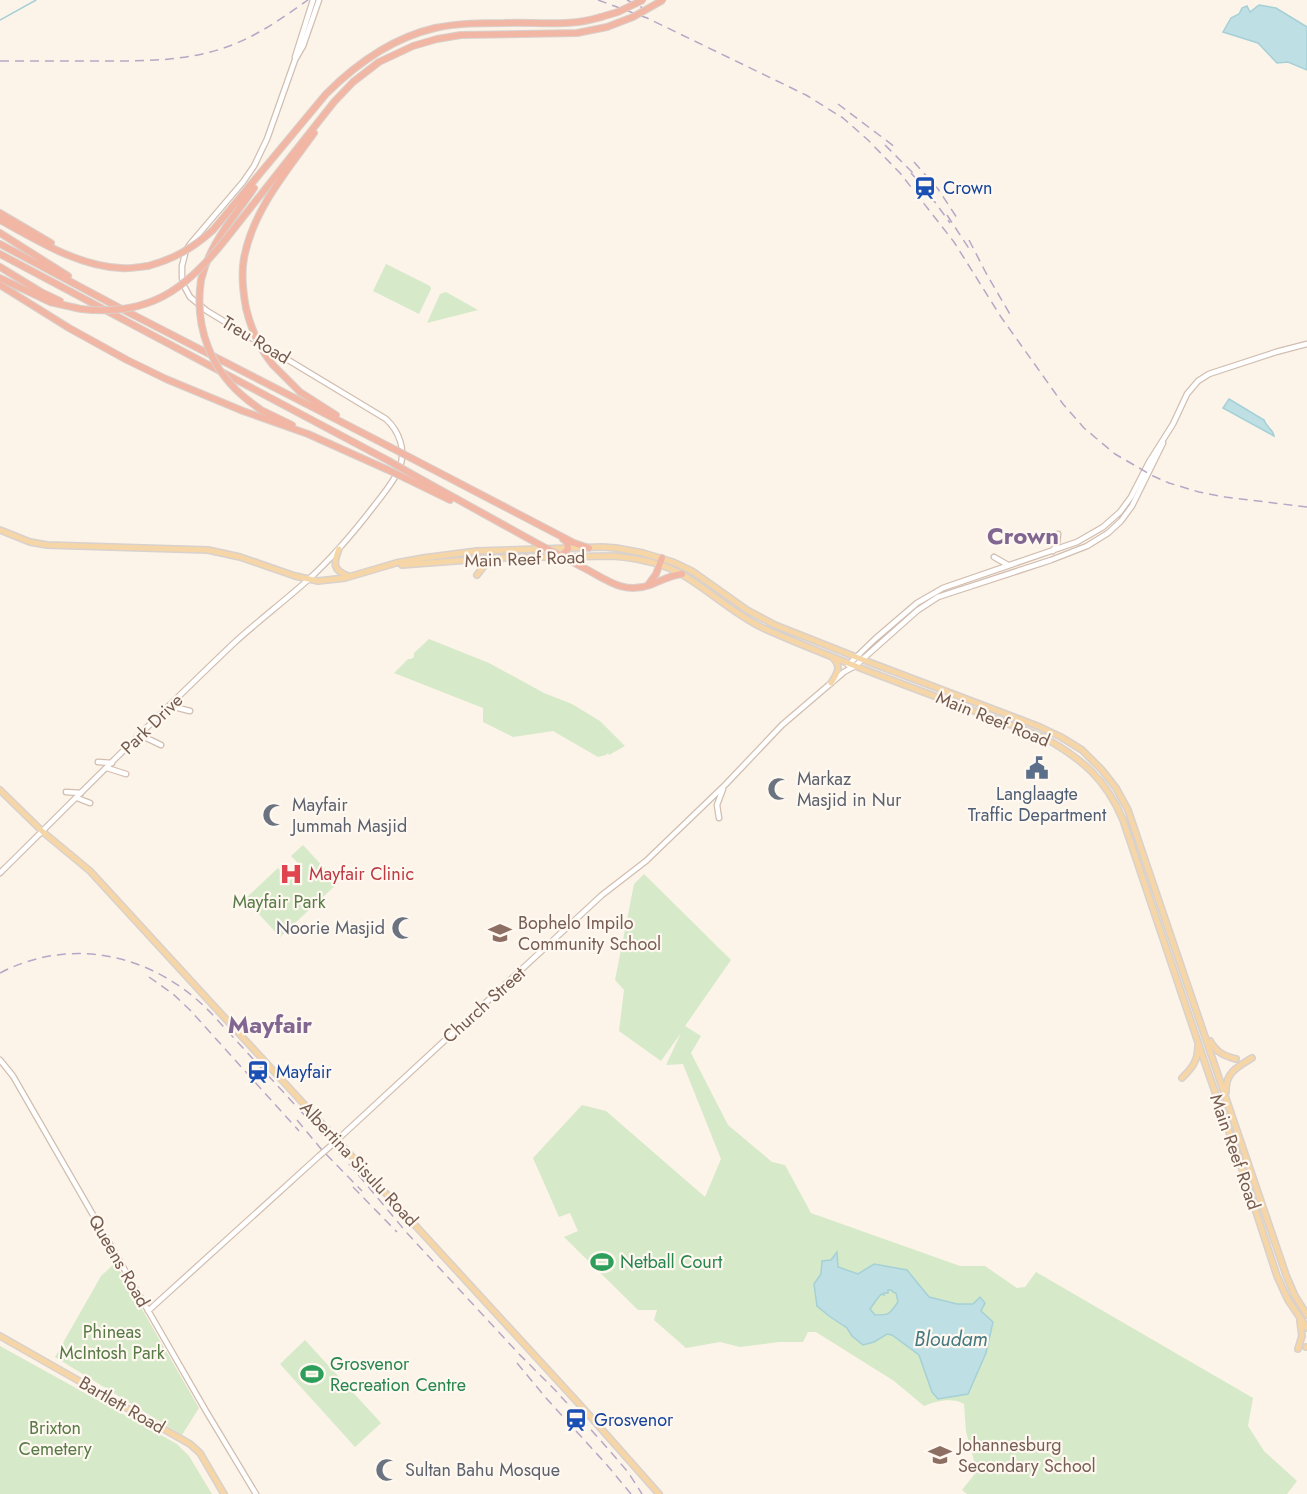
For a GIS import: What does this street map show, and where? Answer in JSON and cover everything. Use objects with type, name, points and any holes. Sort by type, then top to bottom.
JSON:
[{"type":"highway","points":[[0,220],[54,249],[80,260],[105,266],[120,268],[148,266],[171,259],[193,247],[213,230],[326,94],[365,60],[386,47],[435,28],[463,24],[578,22],[618,12],[643,0]]},
{"type":"highway","points":[[0,278],[50,302],[77,308],[127,309],[152,301],[176,289],[215,254],[334,102],[353,82],[379,62],[413,46],[461,35],[577,33],[607,27],[633,17],[663,0]]},
{"type":"highway","points":[[334,102],[273,191],[254,225],[243,268],[243,292],[254,334],[273,365],[300,392],[348,425]]},
{"type":"highway","points":[[263,172],[253,190],[218,237],[206,261],[199,296],[203,332],[208,350],[224,377],[237,391],[261,410],[308,434]]},
{"type":"highway","points":[[0,213],[80,260]]},
{"type":"highway","points":[[0,233],[116,306]]},
{"type":"highway","points":[[0,244],[558,535],[589,548]]},
{"type":"highway","points":[[0,254],[389,461],[409,476]]},
{"type":"highway","points":[[0,267],[41,292],[77,308]]},
{"type":"highway","points":[[0,285],[69,328],[147,370],[243,411],[308,434],[386,469],[409,476],[627,589],[648,586],[673,575],[682,574]]},
{"type":"highway","points":[[558,535],[567,542],[568,549],[559,558]]},
{"type":"highway","points":[[648,586],[661,561]]},
{"type":"main road","name":"Treu Road","points":[[295,60],[313,0]]},
{"type":"main road","name":"Treu Road","points":[[309,580],[351,536],[394,479],[403,453],[400,440],[394,428],[381,415],[207,311],[190,297],[184,286],[182,272],[183,258],[191,243],[254,166],[267,139],[295,60],[303,46],[320,0]]},
{"type":"main road","points":[[858,658],[925,598],[944,588],[1089,537],[1115,517],[1131,497],[1149,462],[1173,424],[1187,394],[1201,379],[1218,371],[1307,344]]},
{"type":"main road","points":[[858,658],[938,597],[1051,560],[1087,546],[1108,533],[1132,506],[1162,443]]},
{"type":"main road","name":"Main Reef Road","points":[[0,530],[30,542],[47,545],[192,548],[221,552],[309,580],[326,581],[423,558],[477,551],[589,548],[630,550],[692,571],[759,617],[806,638],[1061,737],[1087,755],[1102,770],[1116,788],[1130,815],[1286,1275],[1307,1313]]},
{"type":"main road","points":[[1053,551],[1058,534]]},
{"type":"main road","points":[[339,549],[335,559],[336,568],[350,577]]},
{"type":"main road","name":"Main Reef Road","points":[[388,566],[495,558],[613,556],[661,561],[753,623],[852,664],[1045,738],[1066,750],[1094,772],[1118,809],[1126,830],[1242,1169],[1276,1276],[1288,1300],[1307,1328]]},
{"type":"main road","points":[[994,557],[1008,565]]},
{"type":"main road","points":[[477,574],[495,558]]},
{"type":"main road","name":"Park Drive","points":[[0,873],[235,642],[309,580]]},
{"type":"main road","points":[[830,655],[838,667],[837,674],[831,683]]},
{"type":"main road","name":"Church Street","points":[[148,1311],[602,895],[644,862],[726,784],[782,724],[858,658]]},
{"type":"main road","points":[[170,706],[190,711]]},
{"type":"main road","points":[[981,714],[983,706]]},
{"type":"main road","points":[[140,735],[160,745]]},
{"type":"main road","points":[[98,762],[112,763]]},
{"type":"main road","points":[[106,768],[126,774]]},
{"type":"main road","points":[[718,818],[717,805],[726,784]]},
{"type":"main road","name":"Albertina Sisulu Road","points":[[0,790],[43,832],[90,871],[335,1141],[583,1408],[659,1494]]},
{"type":"main road","points":[[66,792],[81,793]]},
{"type":"main road","points":[[77,798],[90,803]]},
{"type":"main road","points":[[1200,1020],[1214,1048],[1221,1054],[1236,1059]]},
{"type":"main road","points":[[1182,1078],[1196,1062],[1198,1042]]},
{"type":"main road","points":[[1226,1099],[1228,1076],[1235,1068],[1252,1058]]},
{"type":"main road","name":"Queens Road","points":[[0,1060],[13,1076],[256,1494]]},
{"type":"main road","points":[[1298,1349],[1302,1336],[1299,1318]]},
{"type":"main road","name":"Bartlett Road","points":[[0,1337],[190,1444],[200,1453],[223,1494]]},
{"type":"green space","points":[[386,264],[430,286],[431,289],[419,314],[373,291]]},
{"type":"green space","points":[[446,292],[478,310],[427,323],[440,294]]},
{"type":"green space","points":[[429,639],[489,663],[544,693],[572,704],[600,721],[625,746],[609,755],[608,753],[598,757],[553,731],[513,737],[483,722],[483,708],[394,673],[408,659],[414,657],[414,653]]},
{"type":"green space","name":"Mayfair Park","points":[[303,845],[338,883],[280,937],[245,899],[278,868],[290,880],[303,868],[291,856]]},
{"type":"green space","points":[[644,874],[731,960],[685,1026],[701,1036],[691,1053],[728,1125],[772,1162],[785,1165],[811,1213],[960,1266],[985,1266],[1017,1288],[1025,1287],[1036,1272],[1253,1398],[1248,1426],[1264,1451],[1297,1481],[1287,1494],[967,1494],[962,1490],[977,1471],[966,1432],[964,1404],[944,1400],[924,1406],[894,1381],[816,1332],[808,1332],[803,1342],[779,1342],[740,1347],[720,1342],[686,1348],[654,1320],[657,1310],[638,1310],[564,1237],[578,1231],[570,1213],[559,1217],[533,1158],[582,1105],[606,1111],[705,1197],[721,1159],[683,1064],[666,1065],[681,1033],[661,1061],[619,1031],[624,990],[615,980],[634,884]]},
{"type":"green space","name":"Phineas McIntosh Park","points":[[113,1265],[117,1266],[199,1408],[182,1435],[55,1357],[101,1276]]},
{"type":"green space","points":[[305,1340],[381,1423],[355,1447],[280,1364]]},
{"type":"green space","name":"Brixton Cemetery","points":[[0,1346],[177,1444],[189,1456],[212,1494],[0,1494]]},
{"type":"water","points":[[1259,5],[1276,8],[1307,27],[1307,70],[1288,62],[1277,63],[1258,43],[1223,32],[1231,18],[1239,14],[1242,8],[1247,6],[1250,12]]},
{"type":"water","points":[[1229,399],[1264,420],[1274,436],[1223,408]]},
{"type":"water","name":"Bloudam","points":[[837,1252],[838,1267],[858,1274],[874,1264],[907,1270],[929,1297],[957,1304],[973,1304],[980,1297],[985,1303],[981,1311],[993,1322],[986,1353],[968,1394],[938,1399],[932,1392],[919,1355],[892,1335],[887,1334],[874,1342],[863,1345],[852,1336],[847,1328],[817,1306],[814,1284],[821,1274],[822,1261],[831,1260]],"holes":[[[891,1290],[896,1293],[898,1302],[893,1310],[883,1315],[875,1315],[870,1309],[880,1295]]]},
{"type":"waterway","points":[[0,20],[36,0]]},
{"type":"railway","points":[[0,61],[151,60],[203,54],[247,39],[308,0]]},
{"type":"railway","points":[[598,0],[647,18],[806,95],[843,118],[900,173],[954,242],[1001,317],[1063,404],[1084,428],[1115,454],[1153,476],[1199,492],[1307,507]]},
{"type":"railway","points":[[627,0],[649,11]]},
{"type":"railway","points":[[838,104],[895,147]]},
{"type":"railway","points":[[885,145],[917,177]]},
{"type":"railway","points":[[914,162],[938,189],[959,221]]},
{"type":"railway","points":[[911,173],[950,223]]},
{"type":"railway","points":[[947,215],[970,250]]},
{"type":"railway","points":[[969,240],[1011,316]]},
{"type":"railway","points":[[0,973],[28,961],[56,955],[84,954],[112,957],[139,965],[165,977],[189,993],[211,1013],[350,1165],[407,1233],[556,1391],[628,1472],[642,1494]]},
{"type":"railway","points":[[149,977],[173,994],[190,1010],[299,1131]]},
{"type":"railway","points":[[297,1120],[322,1150],[362,1191]]},
{"type":"railway","points":[[353,1187],[397,1232]]},
{"type":"railway","points":[[517,1363],[631,1494]]},
{"type":"place","name":"Crown","points":[[925,188]]},
{"type":"place","name":"Langlaagte Traffic Department","points":[[1037,768]]},
{"type":"place","name":"Markaz Masjid in Nur","points":[[779,789]]},
{"type":"place","name":"Mayfair Jummah Masjid","points":[[274,815]]},
{"type":"place","name":"Mayfair Clinic","points":[[291,874]]},
{"type":"place","name":"Noorie Masjid","points":[[403,928]]},
{"type":"place","name":"Bophelo Impilo Community School","points":[[500,933]]},
{"type":"place","name":"Mayfair","points":[[258,1072]]},
{"type":"place","name":"Netball Court","points":[[602,1262]]},
{"type":"place","name":"Grosvenor Recreation Centre","points":[[312,1374]]},
{"type":"place","name":"Grosvenor","points":[[576,1420]]},
{"type":"place","name":"Johannesburg Secondary School","points":[[940,1455]]},
{"type":"place","name":"Sultan Bahu Mosque","points":[[387,1470]]},
{"type":"district","name":"Crown","points":[[1023,536]]},
{"type":"district","name":"Mayfair","points":[[270,1025]]}]
